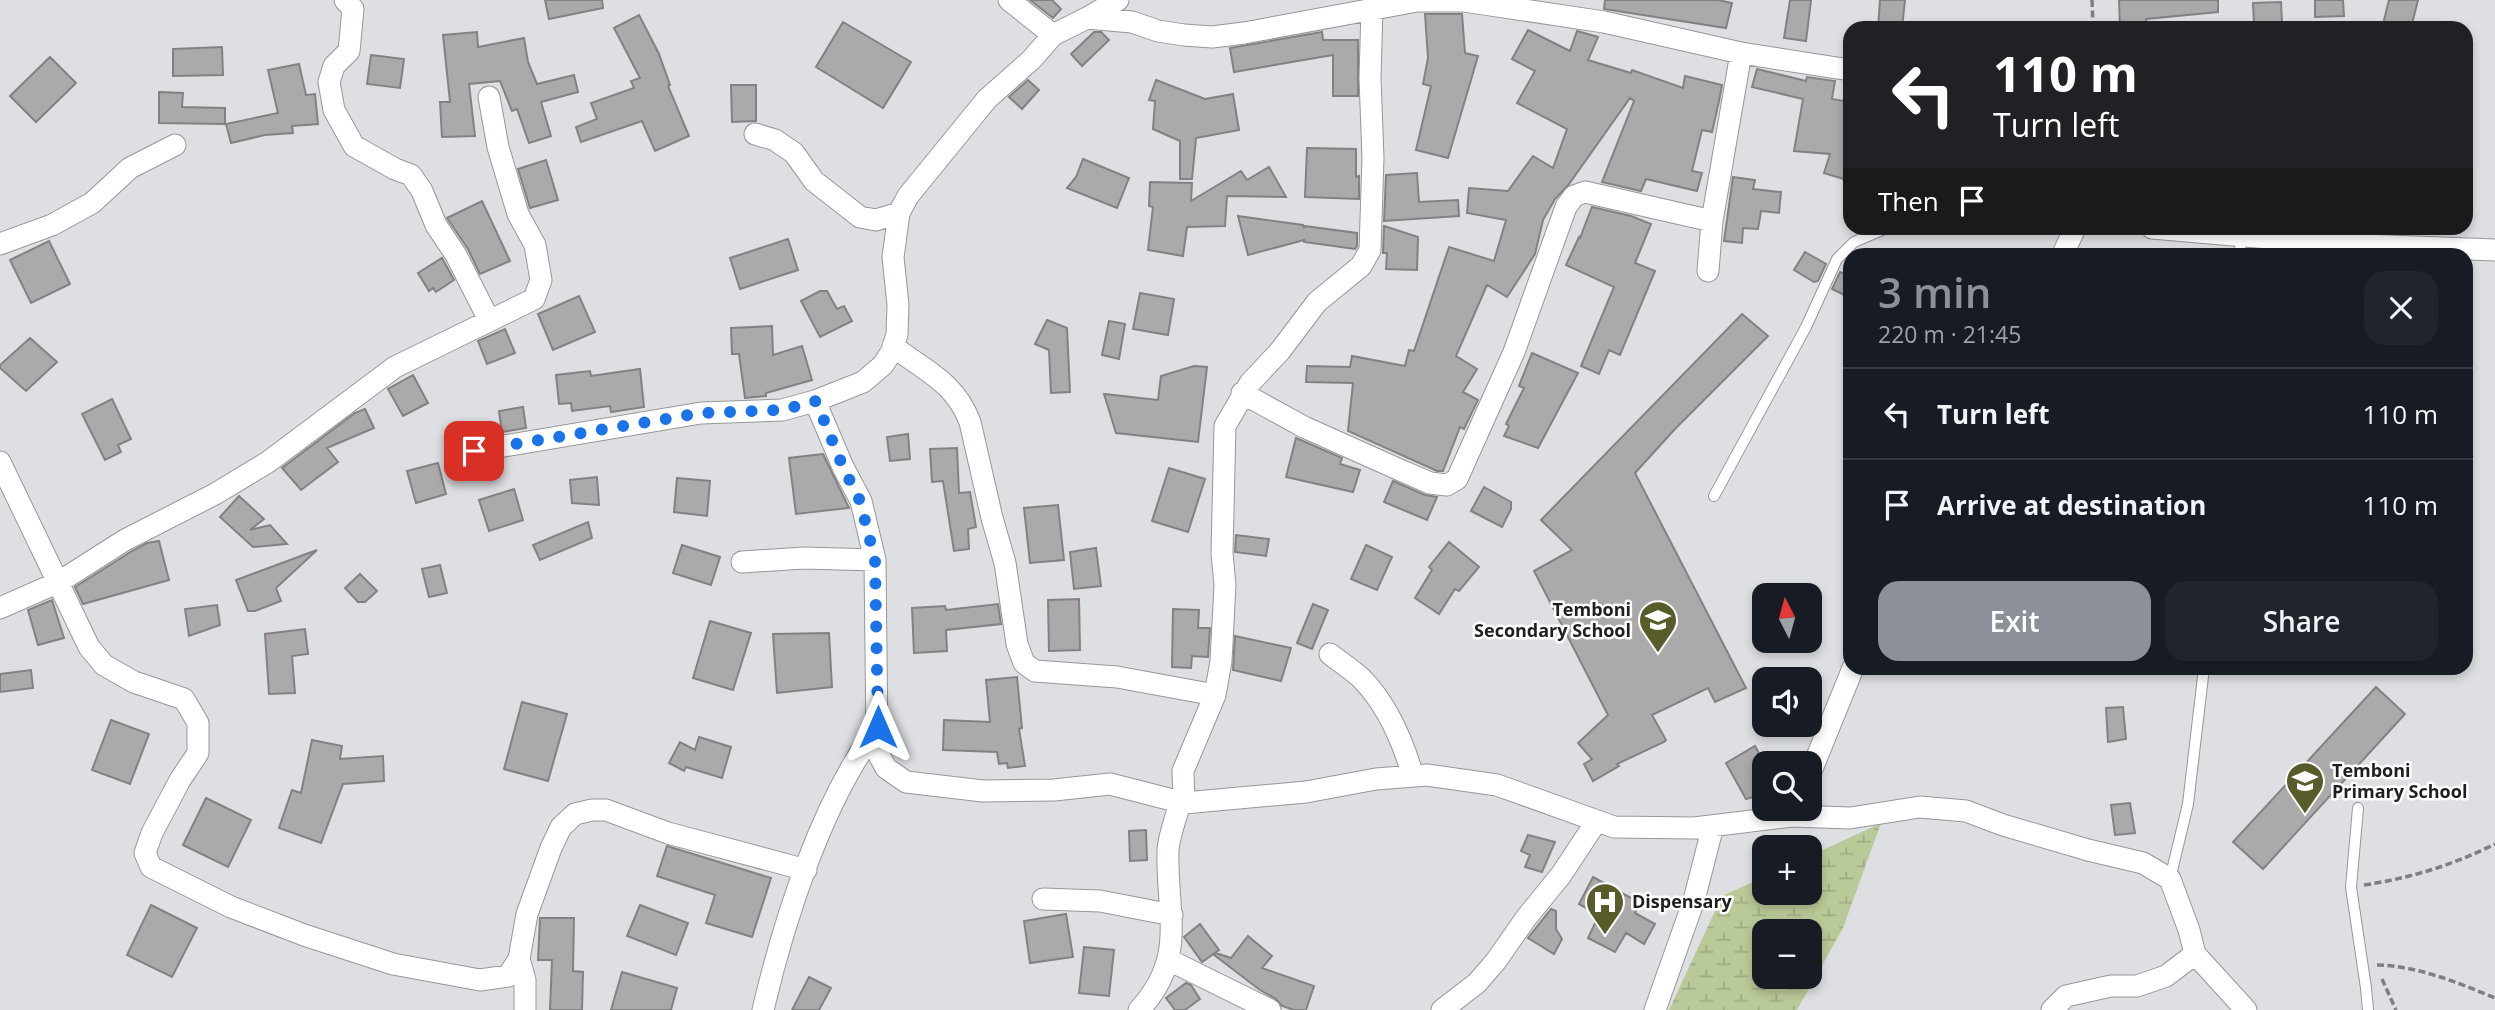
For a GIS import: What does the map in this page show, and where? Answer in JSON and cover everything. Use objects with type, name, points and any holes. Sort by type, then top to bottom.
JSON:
[{"type":"street","points":[[345,0],[353,9],[353,18],[349,51],[334,66],[329,82],[334,110],[354,146],[411,175],[422,191],[436,225],[456,255],[489,320]]},
{"type":"street","points":[[1009,0],[1054,35]]},
{"type":"street","points":[[1087,18],[1132,22],[1158,31],[1212,37],[1417,0],[1485,3],[1604,22],[1741,53],[1843,69]]},
{"type":"street","points":[[474,451],[701,413],[782,410],[816,401],[863,382],[883,365],[897,334],[898,305],[893,257],[900,212],[914,188],[979,109],[1054,35],[1115,1]]},
{"type":"street","points":[[1139,1010],[1153,995],[1169,960],[1172,915],[1168,848],[1182,803],[1184,771],[1215,695],[1221,661],[1225,585],[1222,553],[1225,501],[1222,478],[1225,426],[1242,393],[1280,351],[1317,302],[1360,266],[1370,250],[1373,158],[1371,8]]},
{"type":"street","points":[[1708,271],[1712,221],[1741,53]]},
{"type":"street","points":[[0,608],[58,582],[125,540],[215,494],[268,462],[395,367],[534,299],[541,280],[535,245],[518,214],[498,147],[489,97]]},
{"type":"street","points":[[755,134],[775,140],[794,153],[814,180],[860,217],[876,220],[900,212]]},
{"type":"street","points":[[0,244],[52,225],[92,203],[130,168],[175,145]]},
{"type":"street","points":[[1242,393],[1304,427],[1430,484],[1447,485],[1457,479],[1482,425],[1514,352],[1566,207],[1574,196],[1585,192],[1712,221]]},
{"type":"street","points":[[2189,235],[2241,245],[2337,244],[2442,248]]},
{"type":"street","points":[[2473,249],[2495,250]]},
{"type":"street","points":[[893,346],[946,383],[965,408],[1006,563],[1017,645],[1024,663],[1035,671],[1117,677],[1215,695]]},
{"type":"street","points":[[816,401],[860,501],[875,560],[877,745],[886,768],[906,782],[983,791],[1054,790],[1110,785],[1182,803],[1306,793],[1376,779],[1427,775],[1497,785],[1614,827],[1647,829],[1713,826],[1752,819]]},
{"type":"street","points":[[0,462],[89,647],[104,665],[134,681],[184,699],[198,723],[198,752],[152,833],[145,853],[150,867],[232,907],[304,935],[393,964],[480,980],[508,976],[519,959],[527,914],[540,879],[561,827],[575,814],[606,810],[668,833],[806,870]]},
{"type":"street","points":[[742,562],[804,558],[875,560]]},
{"type":"street","points":[[1330,654],[1362,679],[1374,694],[1395,730],[1413,776]]},
{"type":"street","points":[[1819,751],[1850,675]]},
{"type":"street","points":[[763,1010],[777,950],[806,870],[845,777],[857,755],[878,727]]},
{"type":"street","points":[[1822,815],[1850,818],[1920,807],[1966,811],[2003,825],[2143,863],[2170,879],[2195,954],[2246,1010]]},
{"type":"street","points":[[1441,1010],[1477,983],[1496,961],[1596,822]]},
{"type":"street","points":[[1655,1010],[1694,900],[1713,826]]},
{"type":"street","points":[[1042,899],[1100,901],[1172,915]]},
{"type":"street","points":[[2052,1010],[2066,996],[2111,986],[2137,986],[2166,976],[2195,954]]},
{"type":"street","points":[[519,959],[525,980],[525,1010]]},
{"type":"street","points":[[1169,960],[1270,1010]]},
{"type":"lane","points":[[1848,248],[1854,242],[1870,235]]},
{"type":"lane","points":[[1714,496],[1806,327],[1837,260],[1843,254]]},
{"type":"lane","points":[[2170,879],[2188,804],[2203,675]]},
{"type":"lane","points":[[2358,808],[2351,887],[2368,1010]]},
{"type":"path","points":[[2092,0],[2093,21]]},
{"type":"path","points":[[2351,887],[2405,879],[2464,859],[2495,844]]},
{"type":"path","points":[[2396,1010],[2375,965],[2401,966],[2462,984],[2495,998]]},
{"type":"green space","points":[[1881,823],[1843,928],[1822,965],[1822,919],[1752,919],[1752,989],[1809,989],[1797,1010],[1669,1010],[1722,896],[1752,882],[1752,905],[1822,905],[1822,850]]},
{"type":"building","points":[[545,0],[602,0],[603,8],[549,19]]},
{"type":"building","points":[[1030,0],[1052,0],[1061,9],[1053,18]]},
{"type":"building","points":[[1605,0],[1718,0],[1732,3],[1726,28],[1604,9]]},
{"type":"building","points":[[1790,0],[1811,0],[1806,41],[1784,38]]},
{"type":"building","points":[[1880,0],[1905,0],[1903,21],[1878,21]]},
{"type":"building","points":[[2119,0],[2218,0],[2218,12],[2146,21],[2120,21]]},
{"type":"building","points":[[2315,0],[2343,0],[2344,16],[2315,17]]},
{"type":"building","points":[[2389,0],[2418,0],[2413,21],[2384,21]]},
{"type":"building","points":[[2281,2],[2282,21],[2254,21],[2253,3]]},
{"type":"building","points":[[1425,14],[1462,14],[1465,53],[1478,56],[1448,158],[1416,150],[1431,86],[1423,84],[1428,58]]},
{"type":"building","points":[[639,15],[659,54],[670,85],[668,86],[689,136],[655,151],[642,121],[581,142],[576,127],[597,119],[591,103],[634,88],[631,81],[640,78],[614,28]]},
{"type":"building","points":[[843,22],[911,62],[883,108],[816,67]]},
{"type":"building","points":[[1528,30],[1570,51],[1577,31],[1598,37],[1588,60],[1631,73],[1632,70],[1683,88],[1685,76],[1722,85],[1719,101],[1712,132],[1702,130],[1692,171],[1702,173],[1697,191],[1646,179],[1641,191],[1602,182],[1634,101],[1630,98],[1569,184],[1555,199],[1543,220],[1535,254],[1507,297],[1487,285],[1456,356],[1477,369],[1463,392],[1478,400],[1464,429],[1460,427],[1443,471],[1437,471],[1348,431],[1353,383],[1306,382],[1307,366],[1350,367],[1352,356],[1405,366],[1409,350],[1414,351],[1449,247],[1494,261],[1506,220],[1467,213],[1469,188],[1508,191],[1533,156],[1553,168],[1567,129],[1517,103],[1535,71],[1512,59]]},
{"type":"building","points":[[477,32],[478,47],[524,38],[528,62],[537,84],[574,75],[578,92],[541,102],[551,136],[529,143],[517,109],[512,111],[500,81],[469,84],[475,136],[442,137],[440,102],[450,102],[443,35]]},
{"type":"building","points":[[1094,32],[1101,32],[1109,40],[1082,66],[1071,54]]},
{"type":"building","points":[[1322,32],[1323,40],[1358,40],[1358,96],[1333,96],[1333,55],[1234,72],[1230,48]]},
{"type":"building","points":[[222,47],[223,75],[173,76],[173,49]]},
{"type":"building","points":[[371,55],[404,59],[400,88],[367,84]]},
{"type":"building","points":[[50,57],[76,83],[36,122],[10,96]]},
{"type":"building","points":[[299,64],[306,95],[315,94],[318,124],[292,126],[293,133],[265,135],[231,143],[226,124],[278,113],[268,70]]},
{"type":"building","points":[[1757,69],[1806,81],[1807,77],[1835,81],[1832,99],[1843,101],[1843,179],[1824,173],[1830,154],[1794,151],[1803,99],[1752,87]]},
{"type":"building","points":[[1028,80],[1039,90],[1022,109],[1009,97]]},
{"type":"building","points":[[1156,80],[1205,99],[1233,94],[1239,130],[1196,138],[1192,179],[1180,179],[1180,141],[1153,129],[1155,101],[1149,100]]},
{"type":"building","points":[[731,85],[756,85],[756,121],[732,122]]},
{"type":"building","points":[[159,92],[183,93],[182,107],[225,108],[225,124],[159,123]]},
{"type":"building","points":[[1307,148],[1356,149],[1359,199],[1305,197]]},
{"type":"building","points":[[1083,159],[1129,178],[1117,208],[1067,188],[1076,177]]},
{"type":"building","points":[[546,160],[558,200],[530,208],[518,169]]},
{"type":"building","points":[[1269,167],[1286,197],[1227,196],[1225,226],[1187,227],[1183,256],[1148,250],[1153,207],[1149,206],[1150,182],[1192,183],[1191,201],[1241,171],[1247,180]]},
{"type":"building","points":[[1417,173],[1419,202],[1458,200],[1459,216],[1384,221],[1386,175]]},
{"type":"building","points":[[1733,177],[1755,180],[1753,189],[1781,192],[1779,213],[1761,211],[1758,229],[1743,228],[1742,243],[1724,241]]},
{"type":"building","points":[[482,201],[510,261],[480,274],[468,249],[447,218]]},
{"type":"building","points":[[1592,207],[1631,216],[1651,224],[1635,263],[1655,271],[1620,355],[1609,350],[1599,374],[1581,366],[1614,287],[1566,265]]},
{"type":"building","points":[[1238,216],[1303,225],[1304,228],[1357,233],[1357,246],[1355,249],[1304,240],[1248,255]]},
{"type":"building","points":[[1384,226],[1418,237],[1417,270],[1386,269],[1387,253],[1383,253]]},
{"type":"building","points":[[788,239],[798,270],[740,289],[730,258]]},
{"type":"building","points":[[49,241],[70,284],[31,303],[10,260]]},
{"type":"building","points":[[1805,252],[1826,264],[1818,281],[1814,282],[1794,270]]},
{"type":"building","points":[[442,258],[454,280],[436,292],[433,288],[429,291],[418,273]]},
{"type":"building","points":[[1840,272],[1843,274],[1843,294],[1832,289]]},
{"type":"building","points":[[820,291],[827,291],[837,309],[844,306],[852,321],[820,337],[801,301]]},
{"type":"building","points":[[1140,293],[1174,299],[1168,335],[1133,329]]},
{"type":"building","points":[[579,296],[595,332],[553,350],[538,314]]},
{"type":"building","points":[[1742,314],[1768,336],[1635,473],[1746,688],[1715,702],[1708,688],[1652,715],[1666,740],[1617,764],[1619,766],[1593,781],[1584,764],[1592,759],[1578,743],[1608,715],[1534,571],[1572,550],[1541,520]]},
{"type":"building","points":[[1047,320],[1067,328],[1070,392],[1051,393],[1049,350],[1035,344]]},
{"type":"building","points":[[1109,321],[1125,324],[1119,359],[1102,355]]},
{"type":"building","points":[[772,326],[773,355],[802,346],[812,380],[766,393],[766,396],[745,398],[739,354],[732,354],[731,328]]},
{"type":"building","points":[[505,329],[515,353],[487,364],[478,341]]},
{"type":"building","points":[[30,338],[57,362],[26,391],[0,368],[0,365]]},
{"type":"building","points":[[1532,353],[1578,373],[1538,448],[1504,436],[1509,426],[1506,424],[1524,388],[1519,386]]},
{"type":"building","points":[[1194,366],[1207,367],[1198,442],[1116,433],[1104,394],[1158,400],[1161,376]]},
{"type":"building","points":[[640,369],[644,407],[611,412],[610,406],[572,411],[571,403],[559,404],[556,375],[590,371],[591,376]]},
{"type":"building","points":[[413,375],[428,403],[403,416],[388,389]]},
{"type":"building","points":[[112,399],[131,439],[118,445],[121,452],[105,460],[82,414]]},
{"type":"building","points":[[523,407],[526,428],[502,432],[499,411]]},
{"type":"building","points":[[365,409],[374,428],[327,448],[338,462],[301,490],[282,468],[355,413]]},
{"type":"building","points":[[908,434],[910,459],[890,461],[887,437]]},
{"type":"building","points":[[1296,438],[1342,458],[1340,464],[1360,470],[1353,492],[1286,477]]},
{"type":"building","points":[[957,448],[959,493],[970,492],[976,527],[968,529],[969,549],[954,551],[943,481],[932,482],[930,449]]},
{"type":"building","points":[[823,454],[849,508],[796,514],[789,458]]},
{"type":"building","points":[[438,463],[446,494],[416,503],[407,471]]},
{"type":"building","points":[[1169,468],[1205,479],[1188,532],[1152,521]]},
{"type":"building","points":[[597,477],[599,505],[572,503],[570,480]]},
{"type":"building","points":[[677,478],[710,481],[707,516],[674,512]]},
{"type":"building","points":[[1393,481],[1425,495],[1437,497],[1427,520],[1384,502]]},
{"type":"building","points":[[1484,487],[1511,502],[1511,509],[1502,527],[1471,511]]},
{"type":"building","points":[[514,489],[523,520],[489,531],[479,500]]},
{"type":"building","points":[[239,496],[264,519],[250,530],[270,525],[287,544],[253,547],[220,517]]},
{"type":"building","points":[[1058,505],[1064,560],[1030,563],[1024,508]]},
{"type":"building","points":[[588,522],[592,538],[540,560],[533,545]]},
{"type":"building","points":[[1236,535],[1269,539],[1266,556],[1235,552]]},
{"type":"building","points":[[159,541],[169,580],[83,604],[75,587],[132,551],[147,543]]},
{"type":"building","points":[[1449,542],[1479,567],[1459,591],[1455,589],[1439,614],[1415,598],[1432,570],[1429,567]]},
{"type":"building","points":[[682,545],[720,557],[711,585],[673,573]]},
{"type":"building","points":[[1366,545],[1392,557],[1377,590],[1351,579]]},
{"type":"building","points":[[1096,548],[1101,586],[1074,589],[1070,552]]},
{"type":"building","points":[[317,550],[276,588],[281,601],[248,611],[236,580]]},
{"type":"building","points":[[440,565],[447,593],[429,597],[422,569]]},
{"type":"building","points":[[360,574],[377,591],[365,602],[358,602],[345,588]]},
{"type":"building","points":[[1079,599],[1080,650],[1049,651],[1048,600]]},
{"type":"building","points":[[52,600],[64,638],[38,645],[28,610]]},
{"type":"building","points":[[998,604],[1001,624],[946,630],[947,651],[914,653],[912,608],[945,606],[946,610]]},
{"type":"building","points":[[1313,604],[1328,610],[1312,649],[1297,643]]},
{"type":"building","points":[[217,605],[220,625],[189,636],[185,609]]},
{"type":"building","points":[[1173,609],[1199,610],[1198,628],[1210,628],[1208,657],[1192,656],[1191,668],[1172,667]]},
{"type":"building","points":[[710,621],[751,633],[733,690],[693,678]]},
{"type":"building","points":[[305,629],[308,654],[292,656],[295,693],[269,694],[265,634]]},
{"type":"building","points":[[829,633],[832,687],[777,693],[773,634]]},
{"type":"building","points":[[1235,636],[1291,648],[1281,681],[1233,670]]},
{"type":"building","points":[[31,670],[33,688],[0,692],[0,674]]},
{"type":"building","points":[[1017,677],[1022,728],[1019,729],[1025,766],[1008,768],[1007,763],[999,764],[997,752],[943,750],[944,720],[990,722],[986,680]]},
{"type":"building","points":[[2376,687],[2405,714],[2263,869],[2233,842]]},
{"type":"building","points":[[522,702],[567,714],[548,781],[504,769]]},
{"type":"building","points":[[2123,707],[2126,739],[2108,742],[2106,708]]},
{"type":"building","points":[[111,720],[149,734],[130,784],[92,770]]},
{"type":"building","points":[[699,737],[731,747],[722,778],[686,767],[684,771],[669,763],[680,742],[695,750]]},
{"type":"building","points":[[312,740],[342,746],[340,759],[383,756],[384,781],[343,784],[321,843],[279,828],[292,790],[301,793]]},
{"type":"building","points":[[1755,746],[1758,751],[1752,751],[1752,797],[1746,799],[1726,763]]},
{"type":"building","points":[[206,798],[251,820],[228,867],[183,845]]},
{"type":"building","points":[[2130,803],[2135,833],[2115,835],[2111,805]]},
{"type":"building","points":[[1146,830],[1147,860],[1130,861],[1129,831]]},
{"type":"building","points":[[1528,835],[1555,842],[1542,872],[1525,867],[1530,855],[1521,851]]},
{"type":"building","points":[[667,846],[771,878],[752,937],[706,923],[715,895],[657,876]]},
{"type":"building","points":[[1593,877],[1640,903],[1635,913],[1655,924],[1644,944],[1626,933],[1615,952],[1588,938],[1599,915],[1579,904]]},
{"type":"building","points":[[151,905],[197,928],[172,977],[127,955]]},
{"type":"building","points":[[640,905],[688,923],[676,955],[627,936]]},
{"type":"building","points":[[1551,909],[1556,911],[1556,929],[1562,939],[1554,954],[1528,938]]},
{"type":"building","points":[[1066,914],[1073,957],[1030,963],[1024,921]]},
{"type":"building","points":[[540,918],[574,918],[573,971],[583,972],[582,1010],[550,1010],[552,960],[538,960]]},
{"type":"building","points":[[1200,924],[1219,950],[1202,962],[1184,937]]},
{"type":"building","points":[[1248,936],[1272,956],[1262,968],[1314,986],[1306,1010],[1282,1006],[1214,955],[1216,953],[1231,958]]},
{"type":"building","points":[[1084,947],[1114,950],[1109,996],[1079,993]]},
{"type":"building","points":[[622,972],[677,988],[671,1010],[611,1010]]},
{"type":"building","points":[[809,977],[831,988],[819,1010],[792,1010]]},
{"type":"building","points":[[1186,983],[1191,985],[1200,999],[1185,1010],[1175,1010],[1166,998]]},
{"type":"place","name":"Temboni Secondary School","points":[[1658,654]]},
{"type":"place","name":"Temboni Primary School","points":[[2305,815]]},
{"type":"place","name":"Dispensary","points":[[1605,936]]},
{"type":"route","points":[[474,451],[701,413],[782,410],[816,401],[860,501],[875,560],[878,727]]}]
